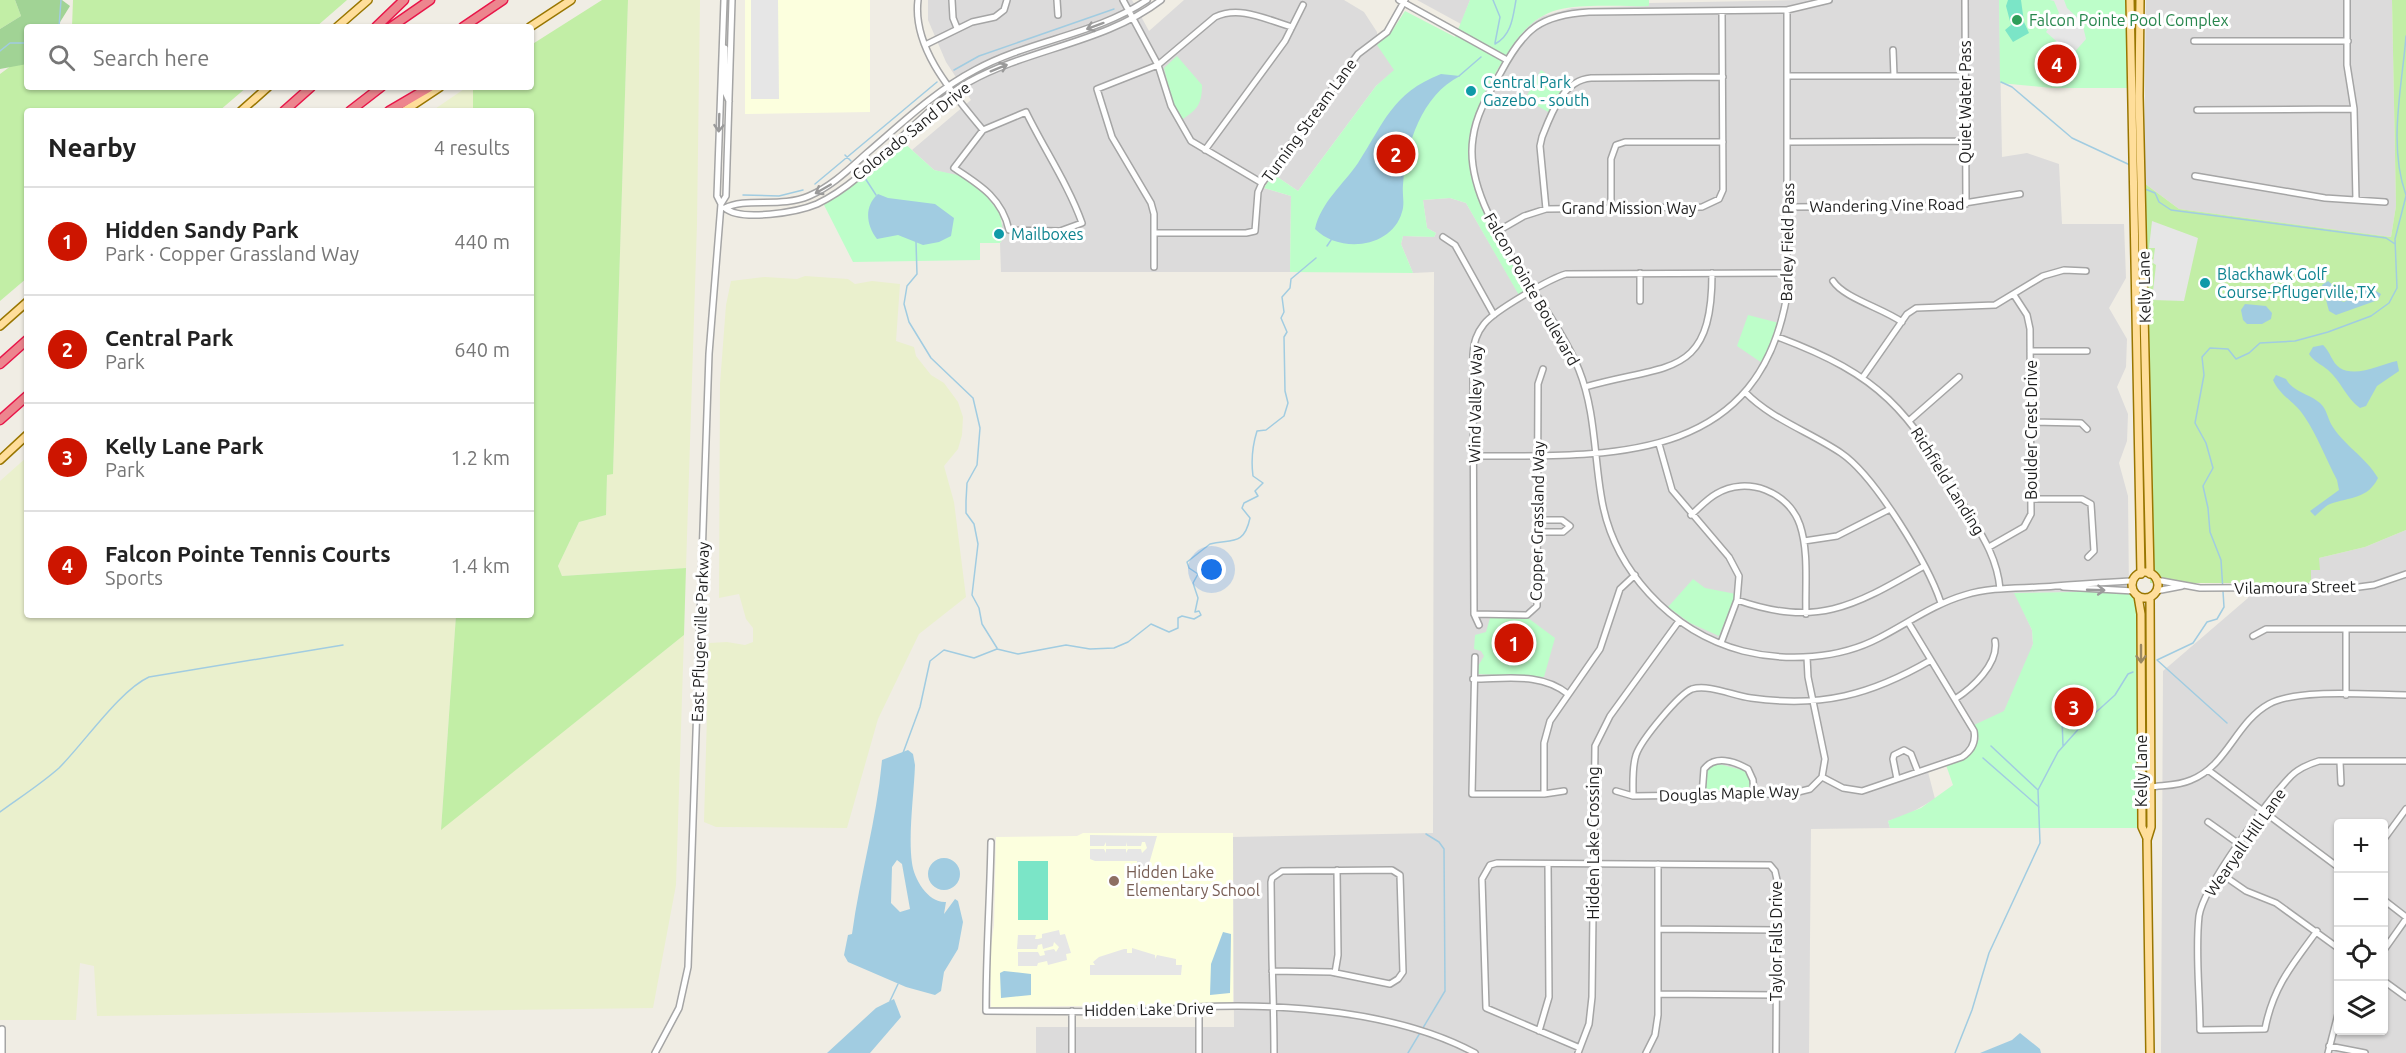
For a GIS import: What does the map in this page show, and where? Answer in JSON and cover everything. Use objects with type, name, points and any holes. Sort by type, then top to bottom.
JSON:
[{"type":"highway","points":[[379,24],[404,0]]},
{"type":"highway","points":[[395,24],[430,0]]},
{"type":"highway","points":[[467,24],[503,0]]},
{"type":"highway","points":[[287,108],[308,90]]},
{"type":"highway","points":[[354,108],[377,90]]},
{"type":"highway","points":[[394,108],[425,90]]},
{"type":"highway","points":[[0,364],[24,343]]},
{"type":"highway","points":[[0,420],[24,399]]},
{"type":"main road","points":[[340,24],[368,0]]},
{"type":"main road","points":[[534,24],[571,0]]},
{"type":"main road","name":"Kelly Lane","points":[[2130,0],[2141,574]]},
{"type":"main road","name":"Kelly Lane","points":[[2140,0],[2139,96],[2150,574]]},
{"type":"main road","points":[[244,108],[265,90]]},
{"type":"main road","points":[[408,108],[436,90]]},
{"type":"main road","points":[[0,326],[24,305]]},
{"type":"main road","points":[[0,460],[24,438]]},
{"type":"main road","points":[[2141,574],[2150,574],[2156,580],[2156,591],[2150,597],[2136,594],[2133,581],[2141,574]]},
{"type":"main road","name":"Kelly Lane","points":[[2136,594],[2140,614],[2142,827],[2147,838]]},
{"type":"main road","name":"Kelly Lane","points":[[2150,597],[2151,827],[2147,838],[2150,1053]]},
{"type":"street","name":"East Pflugerville Parkway","points":[[722,207],[717,196],[724,0]]},
{"type":"street","name":"East Pflugerville Parkway","points":[[655,1053],[679,1008],[688,967],[709,354],[722,207],[726,196],[732,0]]},
{"type":"street","points":[[918,0],[920,31],[925,45],[954,91],[983,130]]},
{"type":"street","points":[[952,0],[953,18],[957,28]]},
{"type":"street","points":[[925,45],[957,28],[1000,14],[1007,0]]},
{"type":"street","points":[[1058,0],[1058,15]]},
{"type":"street","points":[[1123,0],[1158,65],[1180,124],[1191,141],[1262,183]]},
{"type":"street","name":"Colorado Sand Drive","points":[[722,207],[733,204],[793,202],[821,190],[950,85],[989,63],[1129,12],[1147,0]]},
{"type":"street","name":"Colorado Sand Drive","points":[[722,207],[733,215],[771,214],[817,203],[851,181],[954,91],[1004,66],[1133,19],[1161,0]]},
{"type":"street","name":"Falcon Pointe Boulevard","points":[[1829,0],[1787,10],[1559,14],[1527,31],[1507,60],[1480,111],[1471,152],[1474,181],[1498,231],[1570,351],[1585,387],[1591,410],[1601,495],[1609,529],[1648,593],[1679,621],[1721,643],[1744,651],[1779,656],[1807,657],[1860,646],[1941,603],[1967,594],[2076,583],[2133,581]]},
{"type":"street","name":"Quiet Water Pass","points":[[1965,0],[1966,204]]},
{"type":"street","points":[[2347,0],[2347,65],[2355,110],[2356,200]]},
{"type":"street","points":[[1402,1],[1507,60]]},
{"type":"street","name":"Turning Stream Lane","points":[[1155,233],[1246,234],[1255,231],[1258,192],[1262,183],[1358,54],[1387,32],[1402,1]]},
{"type":"street","points":[[1205,150],[1276,55],[1303,5]]},
{"type":"street","name":"Barley Field Pass","points":[[1473,456],[1596,453],[1659,444],[1683,436],[1712,420],[1745,392],[1768,358],[1778,337],[1788,296],[1787,10]]},
{"type":"street","name":"Grand Mission Way","points":[[1498,231],[1524,216],[1546,208],[1711,205],[1719,199],[1723,190],[1722,11]]},
{"type":"street","points":[[1154,267],[1155,233],[1150,203],[1112,137],[1097,89],[1158,65],[1215,17],[1226,12],[1242,12],[1292,27]]},
{"type":"street","points":[[722,38],[726,56],[725,92],[729,101]]},
{"type":"street","points":[[2194,41],[2348,40]]},
{"type":"street","points":[[1893,50],[1894,76]]},
{"type":"street","points":[[1788,76],[1965,76]]},
{"type":"street","points":[[1546,208],[1540,146],[1542,137],[1570,85],[1582,78],[1723,77]]},
{"type":"street","points":[[2197,110],[2355,110]]},
{"type":"street","points":[[1026,112],[1050,160],[1072,196],[1082,222],[1060,231],[1009,230],[1006,216],[993,196],[954,168],[983,130],[1026,112]]},
{"type":"street","points":[[1788,142],[1966,141]]},
{"type":"street","points":[[1611,208],[1611,159],[1616,146],[1625,142],[1723,142]]},
{"type":"street","points":[[2195,176],[2325,198],[2385,202]]},
{"type":"street","name":"Wandering Vine Road","points":[[1788,207],[1966,204],[2020,194]]},
{"type":"street","points":[[1443,237],[1455,245],[1494,315]]},
{"type":"street","points":[[1863,377],[1911,311],[1921,307],[1995,305],[2043,276],[2064,270],[2086,271]]},
{"type":"street","points":[[1640,273],[1640,301]]},
{"type":"street","points":[[1585,387],[1667,368],[1685,358],[1701,339],[1710,321],[1712,273]]},
{"type":"street","name":"Wind Valley Way","points":[[1479,625],[1474,614],[1473,343],[1486,321],[1566,274],[1789,273]]},
{"type":"street","points":[[1833,280],[1842,292],[1880,308],[1902,322]]},
{"type":"street","name":"Boulder Crest Drive","points":[[1989,547],[2027,523],[2031,514],[2030,351],[2027,315],[2014,295]]},
{"type":"street","name":"Richfield Landing","points":[[1778,337],[1824,355],[1863,377],[1910,420],[1930,448],[1989,547],[1998,569],[2000,589]]},
{"type":"street","points":[[2030,351],[2087,351]]},
{"type":"street","name":"Copper Grassland Way","points":[[1474,614],[1527,615],[1534,611],[1539,599],[1538,384],[1543,369]]},
{"type":"street","points":[[1910,420],[1959,377]]},
{"type":"street","points":[[1745,392],[1759,405],[1852,462],[1872,482],[1924,566],[1941,603]]},
{"type":"street","points":[[2031,422],[2081,423],[2087,429]]},
{"type":"street","points":[[1659,444],[1672,490],[1735,566],[1739,582],[1737,600],[1721,643]]},
{"type":"street","points":[[1691,515],[1716,494],[1737,487],[1758,488],[1770,492],[1788,505],[1800,525],[1804,542],[1806,614]]},
{"type":"street","points":[[2031,499],[2082,499],[2091,504],[2094,551],[2088,557]]},
{"type":"street","points":[[1804,542],[1845,533],[1890,509]]},
{"type":"street","points":[[1540,520],[1562,520],[1570,526],[1563,532],[1540,532]]},
{"type":"street","points":[[1737,600],[1776,612],[1806,614],[1856,603],[1924,566]]},
{"type":"street","name":"Vilamoura Street","points":[[2156,580],[2200,588],[2359,587],[2374,585],[2406,574]]},
{"type":"street","points":[[1544,794],[1546,731],[1568,694],[1600,649],[1620,590],[1635,575]]},
{"type":"street","name":"Falcon Pointe Boulevard","points":[[2059,586],[2136,594]]},
{"type":"street","name":"Vilamoura Street","points":[[2156,591],[2182,586]]},
{"type":"street","name":"Hidden Lake Crossing","points":[[1579,1050],[1589,1024],[1592,997],[1595,746],[1610,716],[1679,621]]},
{"type":"street","points":[[1822,777],[1853,791],[1962,757],[1973,744],[1974,731],[1908,622]]},
{"type":"street","points":[[2253,636],[2266,629],[2406,629]]},
{"type":"street","points":[[2346,629],[2346,695]]},
{"type":"street","points":[[1955,699],[1977,684],[1989,661],[1995,641]]},
{"type":"street","points":[[1475,657],[1472,794],[1544,794],[1564,791]]},
{"type":"street","name":"Douglas Maple Way","points":[[1616,791],[1633,796],[1754,795],[1800,794],[1810,789],[1822,777],[1825,759],[1807,657]]},
{"type":"street","points":[[1633,796],[1634,766],[1640,746],[1690,690],[1703,688],[1764,700],[1813,701],[1869,690],[1891,682],[1931,660]]},
{"type":"street","points":[[1473,679],[1534,678],[1557,686],[1568,694]]},
{"type":"street","points":[[2150,787],[2190,781],[2208,770],[2218,761],[2249,719],[2271,703],[2292,696],[2406,695]]},
{"type":"street","points":[[1897,779],[1893,759],[1898,751],[1904,750],[1911,754],[1918,772]]},
{"type":"street","points":[[1702,795],[1704,769],[1712,761],[1720,760],[1748,769],[1753,780],[1754,795]]},
{"type":"street","name":"Wearyall Hill Lane","points":[[2317,932],[2278,985],[2269,1005],[2265,1029],[2200,1030],[2199,915],[2209,888],[2239,844],[2299,770],[2319,761],[2406,761]]},
{"type":"street","points":[[2340,762],[2341,783]]},
{"type":"street","points":[[2208,770],[2334,864]]},
{"type":"street","points":[[2388,834],[2406,809]]},
{"type":"street","points":[[2208,822],[2239,844]]},
{"type":"street","name":"Hidden Lake Drive","points":[[991,842],[986,1011],[1158,1011],[1199,1007],[1327,1012],[1400,1026],[1474,1053]]},
{"type":"street","name":"Taylor Falls Drive","points":[[1579,1050],[1539,1031],[1491,1013],[1484,1004],[1482,879],[1490,866],[1497,863],[1770,865],[1775,871],[1777,880],[1776,1053]]},
{"type":"street","points":[[1539,1031],[1549,997],[1548,864]]},
{"type":"street","points":[[1646,1053],[1657,1027],[1658,864]]},
{"type":"street","points":[[1335,973],[1338,955],[1337,870]]},
{"type":"street","points":[[1272,971],[1335,973],[1390,984],[1398,979],[1403,972],[1402,878],[1392,870],[1282,871],[1272,878],[1272,971],[1274,1053]]},
{"type":"street","points":[[2220,873],[2246,891],[2276,903],[2334,945]]},
{"type":"street","points":[[2388,903],[2406,918],[2388,944]]},
{"type":"street","points":[[1659,929],[1777,930]]},
{"type":"street","points":[[2388,984],[2406,997]]},
{"type":"street","points":[[1659,994],[1776,995]]},
{"type":"street","points":[[1199,1007],[1199,1053]]},
{"type":"street","points":[[1072,1011],[1072,1053]]},
{"type":"street","points":[[2328,1053],[2334,1028]]},
{"type":"street","points":[[2,1029],[2,1053]]},
{"type":"street","points":[[2329,1046],[2365,1053]]},
{"type":"shaded area","points":[[628,0],[700,0],[697,224],[686,568],[562,576],[558,566],[579,522],[606,515],[607,475],[613,473]]},
{"type":"shaded area","points":[[745,0],[870,0],[870,112],[745,114]]},
{"type":"shaded area","points":[[751,0],[778,0],[779,99],[751,99]]},
{"type":"shaded area","points":[[928,0],[1132,0],[1149,31],[1184,0],[1344,0],[1364,12],[1377,32],[1378,45],[1395,70],[1376,86],[1298,191],[1273,174],[1266,183],[1264,188],[1291,196],[1290,272],[1001,272],[1000,243],[1004,237],[1001,230],[1003,221],[958,176],[934,170],[912,150],[971,100],[946,62],[928,20]]},
{"type":"shaded area","points":[[1417,0],[1470,0],[1461,24]]},
{"type":"shaded area","points":[[1999,0],[2002,157],[2027,153],[2059,164],[2062,224],[2124,224],[2126,278],[2109,308],[2127,339],[2126,367],[2117,387],[2128,414],[2127,441],[2119,463],[2128,496],[2129,592],[2015,593],[2032,630],[2033,644],[2029,657],[2004,712],[1975,725],[1979,739],[1972,753],[1962,760],[1928,772],[1935,799],[1907,815],[1888,821],[1890,828],[1811,829],[1809,1053],[1036,1053],[1036,1027],[1234,1027],[1233,837],[1433,833],[1434,272],[1413,273],[1401,244],[1403,236],[1434,237],[1436,233],[1427,228],[1423,200],[1450,198],[1466,203],[1520,296],[1528,287],[1481,210],[1468,162],[1468,146],[1475,114],[1513,43],[1530,24],[1543,16],[1572,8],[1648,6],[1649,3]]},
{"type":"shaded area","points":[[2050,0],[2064,0],[2067,8],[2082,22],[2086,39],[2072,55],[2046,32],[2059,13],[2054,1]]},
{"type":"shaded area","points":[[2146,0],[2392,0],[2396,206],[2391,237],[2179,209],[2144,183]]},
{"type":"shaded area","points":[[463,90],[473,90],[473,108],[436,108]]},
{"type":"shaded area","points":[[2152,221],[2198,238],[2184,301],[2152,300],[2156,265],[2153,263],[2155,248],[2149,248]]},
{"type":"shaded area","points":[[805,276],[848,279],[855,284],[872,281],[900,284],[896,341],[914,347],[916,356],[931,375],[944,383],[958,402],[963,417],[958,449],[944,466],[954,502],[966,597],[919,634],[878,719],[847,828],[716,827],[704,822],[709,643],[727,642],[745,645],[753,642],[753,628],[746,619],[739,594],[719,598],[720,384],[726,305],[731,281],[765,277],[797,279]]},
{"type":"shaded area","points":[[24,460],[24,618],[456,618],[441,829],[684,635],[676,885],[653,1008],[97,1016],[94,966],[80,963],[76,1020],[0,1020],[0,481]]},
{"type":"shaded area","points":[[2406,530],[2406,1053],[2161,1053],[2163,671],[2248,598],[2248,582],[2311,583],[2311,570],[2319,558],[2365,547]]},
{"type":"shaded area","name":"Hidden Lake Elementary School","points":[[1083,833],[1233,833],[1233,1004],[991,1007],[990,953],[994,925],[996,837],[1077,836]]},
{"type":"shaded area","points":[[1090,835],[1157,836],[1147,871],[1137,868],[1137,861],[1090,859],[1090,849],[1104,849],[1106,853],[1106,849],[1126,849],[1126,853],[1128,849],[1141,849],[1142,853],[1147,848],[1145,842],[1142,842],[1141,846],[1127,846],[1126,842],[1126,846],[1106,846],[1106,842],[1104,846],[1090,846]]},
{"type":"shaded area","points":[[1059,930],[1060,935],[1065,934],[1071,953],[1066,954],[1067,960],[1048,965],[1047,961],[1038,963],[1037,966],[1018,966],[1018,952],[1038,952],[1040,956],[1045,955],[1044,951],[1054,949],[1056,952],[1059,947],[1054,942],[1053,946],[1043,949],[1042,944],[1038,945],[1037,949],[1017,949],[1018,935],[1036,935],[1035,939],[1038,939],[1042,938],[1042,934]]},
{"type":"shaded area","points":[[1132,948],[1155,955],[1155,959],[1157,955],[1176,959],[1176,965],[1182,965],[1181,975],[1090,975],[1090,965],[1095,965],[1093,962],[1099,957],[1124,949],[1127,949],[1127,953],[1132,953]]},
{"type":"green space","points":[[0,0],[15,0],[21,16],[0,29]]},
{"type":"green space","points":[[15,0],[62,0],[70,6],[59,24],[24,24],[24,65],[0,69],[0,29],[21,16]]},
{"type":"green space","points":[[73,0],[347,0],[319,24],[72,24]]},
{"type":"green space","points":[[602,0],[628,0],[613,474],[607,475],[606,515],[579,522],[558,566],[562,576],[686,568],[684,635],[441,830],[456,618],[534,618],[534,108],[473,108],[473,90],[534,90],[534,43]]},
{"type":"green space","points":[[1470,0],[1649,0],[1649,6],[1580,7],[1557,10],[1539,18],[1512,46],[1483,96],[1473,126],[1469,153],[1472,178],[1480,203],[1528,287],[1527,292],[1520,297],[1466,203],[1450,198],[1423,200],[1427,228],[1436,233],[1434,237],[1403,236],[1401,244],[1413,273],[1290,272],[1291,196],[1264,188],[1273,174],[1298,191],[1376,86],[1394,70],[1377,45],[1392,31],[1405,11],[1455,37]]},
{"type":"green space","points":[[1999,0],[2128,0],[2129,88],[2052,88],[2000,83]]},
{"type":"green space","name":"Falcon Pointe Pool Complex","points":[[2008,0],[2021,0],[2024,22],[2029,33],[2013,42],[2005,30],[2011,25],[2006,6]]},
{"type":"green space","points":[[2392,0],[2406,0],[2406,530],[2365,547],[2319,558],[2320,570],[2311,570],[2311,583],[2150,583],[2144,183],[2179,209],[2391,237],[2396,206]]},
{"type":"green space","points":[[24,56],[24,90],[244,90],[222,108],[24,108],[24,281],[0,301],[0,74]]},
{"type":"green space","points":[[1177,56],[1202,85],[1198,106],[1181,120],[1173,105],[1164,68]]},
{"type":"green space","points":[[1541,70],[1565,87],[1550,113],[1525,99]]},
{"type":"green space","points":[[902,141],[934,170],[962,176],[985,194],[1000,214],[1004,237],[1000,243],[980,243],[980,260],[853,262],[824,205]]},
{"type":"green space","points":[[1748,315],[1779,323],[1762,363],[1737,346]]},
{"type":"green space","points":[[1693,579],[1705,588],[1736,594],[1719,636],[1690,623],[1668,607]]},
{"type":"green space","points":[[2137,591],[2142,598],[2144,828],[1890,828],[1888,821],[1921,808],[1953,785],[1946,765],[1969,755],[1979,739],[1974,725],[2004,711],[2033,644],[2032,630],[2014,593]]},
{"type":"green space","points":[[1490,618],[1528,618],[1555,638],[1544,677],[1477,674],[1477,668],[1484,656],[1481,651],[1474,649],[1475,635],[1486,632]]},
{"type":"green space","points":[[1715,763],[1746,771],[1750,777],[1749,791],[1706,792],[1706,772]]},
{"type":"green space","points":[[1018,861],[1048,861],[1048,920],[1018,920]]},
{"type":"water","points":[[1441,74],[1460,76],[1435,95],[1418,122],[1405,169],[1403,209],[1396,224],[1377,240],[1351,244],[1326,237],[1315,229],[1327,202],[1358,163],[1391,111],[1411,90]]},
{"type":"water","points":[[878,194],[888,198],[935,204],[954,218],[951,236],[939,242],[923,245],[898,235],[877,239],[873,234],[868,216],[870,204]]},
{"type":"water","points":[[2328,281],[2333,285],[2338,300],[2344,302],[2369,287],[2381,294],[2378,300],[2336,315],[2329,311],[2322,285]]},
{"type":"water","points":[[2245,304],[2266,306],[2272,313],[2271,319],[2262,324],[2247,324],[2243,320],[2241,310]]},
{"type":"water","points":[[2323,345],[2337,366],[2346,371],[2361,371],[2397,361],[2399,371],[2377,386],[2366,406],[2360,408],[2333,374],[2309,354],[2313,347]]},
{"type":"water","points":[[2276,375],[2286,379],[2297,390],[2316,400],[2326,411],[2336,431],[2373,471],[2378,478],[2364,494],[2330,504],[2315,516],[2310,511],[2339,490],[2337,480],[2304,416],[2276,386],[2273,380]]},
{"type":"water","points":[[908,750],[913,754],[915,765],[911,852],[913,869],[923,889],[933,899],[946,902],[944,914],[955,899],[958,901],[963,922],[958,949],[944,972],[941,991],[935,995],[906,987],[848,962],[844,955],[848,935],[852,934],[882,760]],"holes":[[[897,860],[902,864],[910,909],[900,912],[891,903],[892,867]]]},
{"type":"water","points":[[944,858],[955,863],[960,874],[955,885],[944,890],[933,885],[928,874],[933,863]]},
{"type":"water","points":[[1223,932],[1231,934],[1230,993],[1210,995],[1211,964]]},
{"type":"water","points":[[1004,971],[1031,974],[1031,995],[1001,998],[1000,973]]},
{"type":"water","points":[[894,999],[901,1017],[870,1053],[827,1053],[876,1008]]},
{"type":"water","points":[[2020,1033],[2040,1049],[2041,1053],[1980,1053],[2012,1040]]},
{"type":"waterway","points":[[59,24],[61,0]]},
{"type":"waterway","points":[[1493,0],[1500,17],[1495,43]]},
{"type":"waterway","points":[[1495,44],[1505,36],[1508,30],[1513,19],[1516,0]]},
{"type":"waterway","points":[[954,70],[979,56],[1114,9]]},
{"type":"waterway","points":[[2406,36],[2397,136],[2401,176],[2406,195]]},
{"type":"waterway","points":[[0,51],[10,43],[24,43]]},
{"type":"waterway","points":[[1459,76],[1481,57]]},
{"type":"waterway","points":[[815,184],[937,82]]},
{"type":"waterway","points":[[2001,82],[2012,87],[2072,138],[2130,165]]},
{"type":"waterway","points":[[845,155],[851,161]]},
{"type":"waterway","points":[[865,178],[876,195]]},
{"type":"waterway","points":[[2145,189],[2155,193],[2159,202],[2171,210],[2386,238],[2395,244]]},
{"type":"waterway","points":[[743,195],[779,196],[803,190]]},
{"type":"waterway","points":[[2227,723],[2157,660],[2193,643],[2207,622],[2217,619],[2224,607],[2221,560],[2210,532],[2203,486],[2213,468],[2206,443],[2195,423],[2204,375],[2202,357],[2210,348],[2228,349],[2236,359],[2249,353],[2260,343],[2295,341],[2328,332],[2371,316],[2389,303],[2397,288],[2395,239],[2406,196]]},
{"type":"waterway","points":[[1327,246],[1333,237]]},
{"type":"waterway","points":[[916,242],[917,274],[907,286],[904,304],[909,322],[931,358],[973,398],[980,428],[977,465],[967,483],[966,501],[966,513],[974,524],[978,544],[972,595],[979,608],[982,624],[997,648]]},
{"type":"waterway","points":[[903,753],[920,707],[930,661],[944,650],[974,658],[997,649],[1018,654],[1066,645],[1090,649],[1114,648],[1128,642],[1151,624],[1169,632],[1178,628],[1178,618],[1182,616],[1194,619],[1201,615],[1199,611],[1195,612],[1198,598],[1193,583],[1198,574],[1189,568],[1187,562],[1210,544],[1236,540],[1241,537],[1247,527],[1250,518],[1242,508],[1244,503],[1258,496],[1255,491],[1263,483],[1253,476],[1252,454],[1257,431],[1266,430],[1284,416],[1288,403],[1285,391],[1284,337],[1287,332],[1281,318],[1284,312],[1282,297],[1290,288],[1291,279],[1316,258]]},
{"type":"waterway","points":[[0,812],[59,768],[114,705],[126,693],[149,677],[343,645]]},
{"type":"waterway","points":[[1955,1053],[1972,1010],[1989,953],[2040,843],[2038,790],[2058,752],[2083,724],[2115,695],[2128,674],[2133,672]]},
{"type":"waterway","points":[[2061,690],[2063,746]]},
{"type":"waterway","points":[[1991,746],[2038,790]]},
{"type":"waterway","points":[[1983,758],[2039,807]]},
{"type":"waterway","points":[[1408,1053],[1445,991],[1444,849],[1439,842],[1426,834]]},
{"type":"waterway","points":[[890,1001],[898,984]]},
{"type":"place","name":"Falcon Pointe Pool Complex","points":[[2017,20]]},
{"type":"place","name":"Falcon Pointe Tennis Courts","points":[[2057,64]]},
{"type":"place","name":"Central Park Gazebo - south","points":[[1471,91]]},
{"type":"place","name":"Central Park","points":[[1396,154]]},
{"type":"place","name":"Mailboxes","points":[[999,234]]},
{"type":"place","name":"Blackhawk Golf Course-Pflugerville,TX","points":[[2205,283]]},
{"type":"place","name":"Hidden Sandy Park","points":[[1514,643]]},
{"type":"place","name":"Kelly Lane Park","points":[[2074,707]]},
{"type":"place","name":"Hidden Lake Elementary School","points":[[1114,881]]}]
